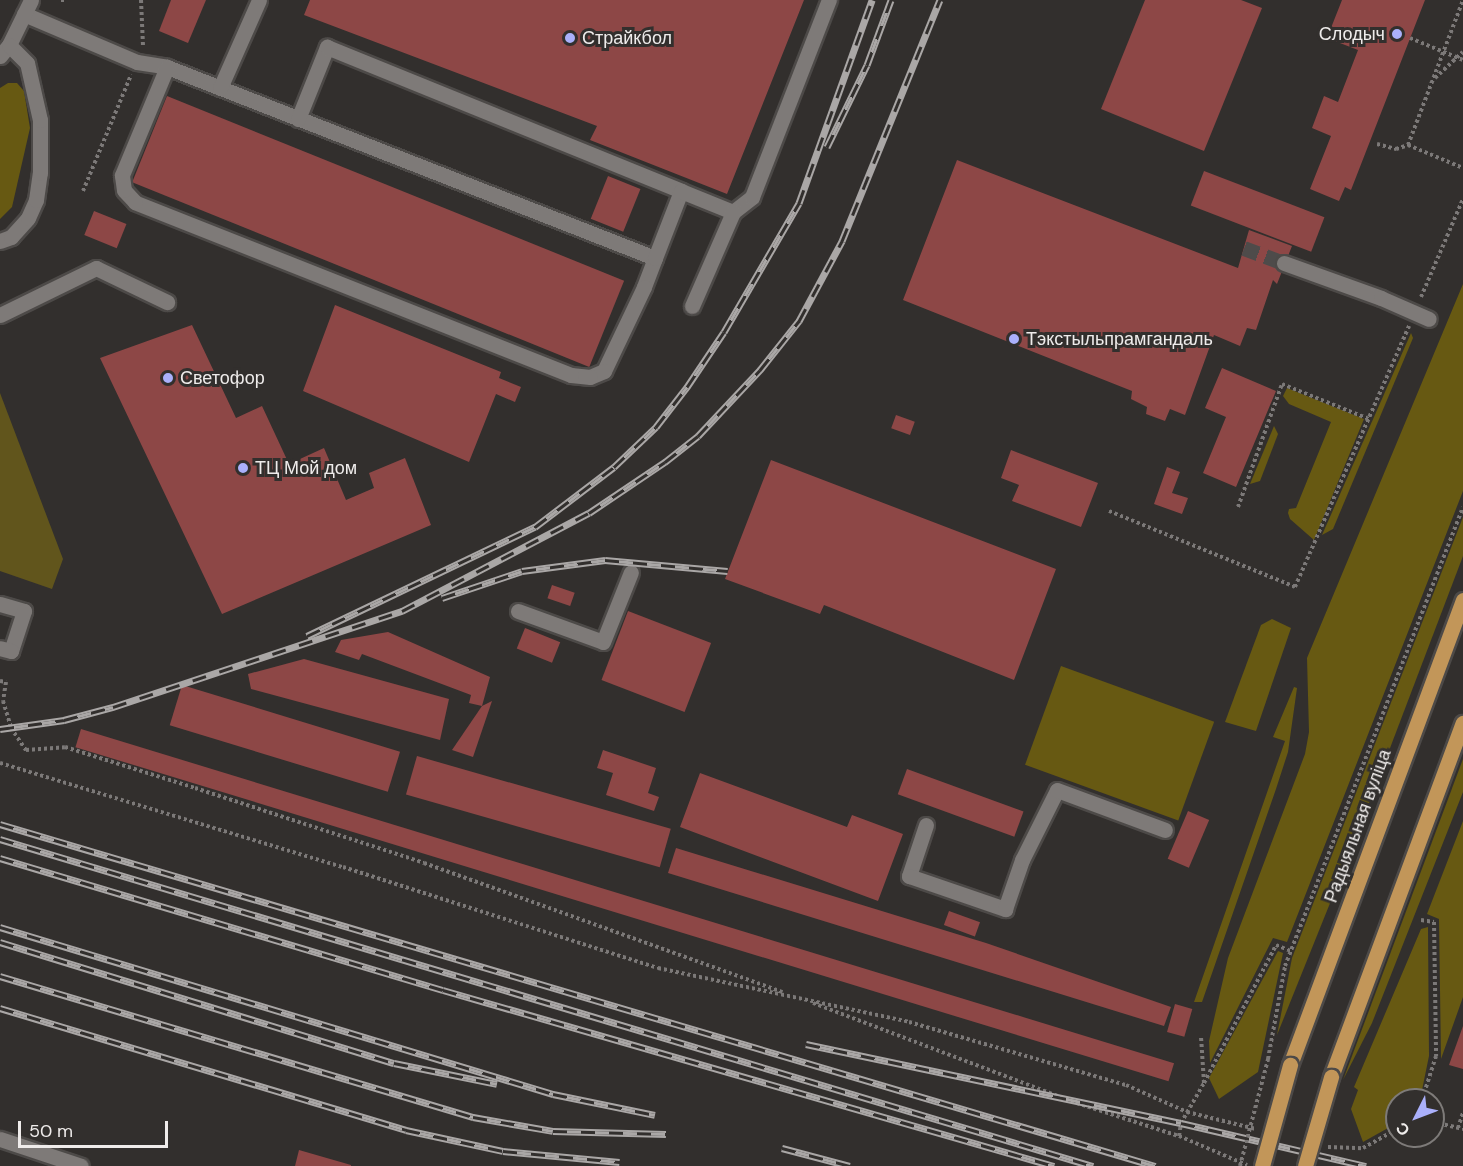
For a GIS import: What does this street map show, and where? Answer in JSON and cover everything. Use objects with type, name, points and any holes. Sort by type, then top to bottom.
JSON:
[{"type":"main road","name":"Радыяльная вуліца","points":[[1262,1166],[1290,1065],[1463,600]]},
{"type":"main road","points":[[1305,1166],[1330,1077],[1463,723]]},
{"type":"street","points":[[220,88],[259,0]]},
{"type":"street","points":[[692,306],[733,212],[752,196],[829,0]]},
{"type":"street","points":[[0,241],[11,237],[28,218],[36,200],[40,174],[40,120],[27,63],[3,50],[27,7],[137,62],[167,67],[655,258]]},
{"type":"street","points":[[298,119],[327,47],[733,212]]},
{"type":"street","points":[[167,67],[122,175],[124,190],[135,202],[571,375],[590,377],[604,371],[645,286],[681,190]]},
{"type":"street","points":[[1284,263],[1381,298],[1429,319]]},
{"type":"street","points":[[0,315],[96,268],[167,302]]},
{"type":"street","points":[[518,611],[603,642],[631,572]]},
{"type":"street","points":[[0,603],[24,611],[11,651],[0,648]]},
{"type":"street","points":[[926,825],[909,876],[1005,909],[1022,860],[1057,790],[1165,830]]},
{"type":"street","points":[[0,1140],[81,1166]]},
{"type":"path","points":[[83,191],[145,43],[141,0]]},
{"type":"path","points":[[1408,145],[1463,0]]},
{"type":"path","points":[[1410,38],[1463,60]]},
{"type":"path","points":[[1433,80],[1463,52]]},
{"type":"path","points":[[1377,144],[1396,149],[1408,145],[1463,168]]},
{"type":"path","points":[[1109,512],[1294,587],[1463,199]]},
{"type":"path","points":[[1238,507],[1282,384],[1369,419]]},
{"type":"path","points":[[1240,1166],[1268,1059],[1291,951],[1463,507]]},
{"type":"path","points":[[0,681],[6,682],[3,701],[11,728],[26,750],[65,747],[424,863],[799,998],[1071,1101],[1179,1136],[1250,1166]]},
{"type":"path","points":[[0,763],[343,867],[658,968],[909,1022],[1125,1085],[1187,1112],[1265,1132]]},
{"type":"path","points":[[1421,920],[1434,922],[1436,1056],[1426,1088]]},
{"type":"path","points":[[1179,1136],[1187,1112],[1276,945],[1291,951]]},
{"type":"path","points":[[1201,1037],[1204,1083]]},
{"type":"path","points":[[1445,1125],[1460,1128],[1463,1113]]},
{"type":"path","points":[[1323,1145],[1335,1148],[1363,1148],[1385,1136]]},
{"type":"shaded area","points":[[8,83],[17,83],[24,91],[30,128],[12,207],[0,219],[0,88]]},
{"type":"shaded area","points":[[1463,284],[1463,491],[1287,942],[1273,938],[1210,1063],[1209,1041],[1228,958],[1305,754],[1309,732],[1307,658]]},
{"type":"shaded area","points":[[1411,333],[1413,338],[1333,529],[1322,535]]},
{"type":"shaded area","points":[[1287,388],[1364,419],[1314,540],[1290,519],[1288,513],[1289,509],[1296,508],[1331,422],[1289,404],[1283,396]]},
{"type":"shaded area","points":[[0,393],[63,559],[52,589],[0,571]]},
{"type":"shaded area","points":[[1274,426],[1278,434],[1260,481],[1250,484]]},
{"type":"shaded area","points":[[1463,517],[1463,556],[1349,856],[1277,1035],[1292,958]]},
{"type":"shaded area","points":[[1272,619],[1291,628],[1256,731],[1225,722],[1261,625]]},
{"type":"shaded area","points":[[1061,666],[1214,722],[1178,820],[1025,765]]},
{"type":"shaded area","points":[[1294,687],[1297,688],[1288,752],[1202,1002],[1194,1002],[1285,741],[1273,737]]},
{"type":"shaded area","points":[[1463,759],[1463,792],[1372,1023],[1343,1080]]},
{"type":"shaded area","points":[[1463,821],[1463,997],[1441,1059],[1439,919],[1427,914]]},
{"type":"shaded area","points":[[1428,927],[1429,1056],[1422,1088],[1385,1088],[1385,1130],[1363,1142],[1351,1109],[1358,1090],[1354,1087],[1421,929]]},
{"type":"shaded area","points":[[1278,951],[1283,953],[1258,1072],[1219,1099],[1209,1078]]},
{"type":"building","points":[[171,0],[206,0],[188,43],[159,31]]},
{"type":"building","points":[[310,0],[804,0],[727,194],[590,140],[597,126],[304,15]]},
{"type":"building","points":[[1145,0],[1241,0],[1262,8],[1204,151],[1101,109]]},
{"type":"building","points":[[1342,0],[1425,0],[1351,190],[1345,187],[1339,201],[1310,189],[1331,136],[1312,128],[1324,96],[1338,102],[1358,50],[1327,38]]},
{"type":"building","points":[[167,96],[624,281],[589,367],[132,182]]},
{"type":"building","points":[[957,160],[1238,268],[1249,230],[1292,246],[1277,284],[1273,280],[1256,330],[1247,328],[1240,346],[1214,335],[1185,415],[1170,409],[1165,421],[1146,414],[1147,407],[1131,399],[1132,391],[903,300]]},
{"type":"building","points":[[1204,171],[1324,217],[1311,252],[1191,206]]},
{"type":"building","points":[[608,176],[640,189],[623,232],[591,219]]},
{"type":"building","points":[[94,211],[126,224],[117,248],[84,235]]},
{"type":"building","points":[[335,305],[501,372],[499,378],[521,387],[515,402],[496,394],[469,462],[303,391]]},
{"type":"building","name":"ТЦ Мой дом","points":[[192,325],[236,418],[262,406],[289,464],[324,448],[346,500],[374,488],[369,473],[405,458],[431,525],[222,614],[100,358]]},
{"type":"building","points":[[1222,368],[1276,391],[1236,487],[1203,473],[1226,417],[1205,408]]},
{"type":"building","points":[[896,415],[915,422],[910,435],[891,428]]},
{"type":"building","points":[[1011,450],[1098,483],[1081,527],[1012,501],[1019,485],[1001,478]]},
{"type":"building","points":[[771,460],[1056,569],[1014,680],[824,605],[820,614],[725,579]]},
{"type":"building","points":[[1167,467],[1180,472],[1172,493],[1188,498],[1182,514],[1154,504]]},
{"type":"building","points":[[552,585],[575,593],[570,606],[547,598]]},
{"type":"building","points":[[628,611],[711,643],[685,712],[601,680]]},
{"type":"building","points":[[525,628],[560,642],[552,663],[517,648]]},
{"type":"building","points":[[388,632],[490,677],[482,706],[469,703],[471,695],[362,654],[359,660],[335,652],[341,640]]},
{"type":"building","points":[[304,659],[449,699],[440,740],[251,689],[248,674]]},
{"type":"building","points":[[182,685],[400,752],[388,792],[170,725]]},
{"type":"building","points":[[492,701],[473,757],[452,750],[482,706]]},
{"type":"building","points":[[81,729],[1174,1063],[1169,1081],[75,747]]},
{"type":"building","points":[[603,750],[656,768],[648,793],[659,797],[654,811],[606,795],[613,773],[597,768]]},
{"type":"building","points":[[417,756],[671,829],[660,867],[406,794]]},
{"type":"building","points":[[907,769],[1024,811],[1014,837],[898,794]]},
{"type":"building","points":[[700,773],[847,827],[852,815],[903,834],[878,901],[680,827]]},
{"type":"building","points":[[1188,811],[1209,820],[1189,868],[1168,859]]},
{"type":"building","points":[[676,848],[986,943],[1171,1007],[1164,1026],[668,873]]},
{"type":"building","points":[[949,911],[980,922],[975,936],[944,925]]},
{"type":"building","points":[[1175,1004],[1192,1009],[1184,1037],[1167,1032]]},
{"type":"building","points":[[1463,1026],[1463,1069],[1449,1065]]},
{"type":"building","points":[[299,1150],[351,1165],[351,1166],[295,1166]]},
{"type":"tunnel","points":[[1244,248],[1284,263]]},
{"type":"railway","points":[[307,636],[535,527],[614,467],[656,427],[687,387],[724,332],[799,203],[872,0]]},
{"type":"railway","points":[[827,147],[867,65],[891,0]]},
{"type":"railway","points":[[0,729],[64,720],[113,707],[402,611],[589,513],[665,462],[698,436],[760,370],[799,321],[842,241],[940,0]]},
{"type":"railway","points":[[442,598],[522,571],[605,560],[728,571]]},
{"type":"railway","points":[[0,824],[1155,1166]]},
{"type":"railway","points":[[0,839],[1093,1166]]},
{"type":"railway","points":[[0,858],[443,990],[1054,1166]]},
{"type":"railway","points":[[0,927],[553,1094],[655,1115]]},
{"type":"railway","points":[[0,942],[394,1063],[497,1084]]},
{"type":"railway","points":[[0,976],[473,1117],[553,1131],[666,1134]]},
{"type":"railway","points":[[0,1008],[406,1130],[503,1151],[619,1162]]},
{"type":"railway","points":[[806,1044],[1181,1123],[1366,1166]]},
{"type":"railway","points":[[782,1148],[850,1166]]},
{"type":"place","name":"Слодыч","points":[[1397,34]]},
{"type":"place","name":"Страйкбол","points":[[570,38]]},
{"type":"place","name":"Тэкстыльпрамгандаль","points":[[1014,339]]},
{"type":"place","name":"Светофор","points":[[168,378]]},
{"type":"place","name":"ТЦ Мой дом","points":[[243,468]]}]
